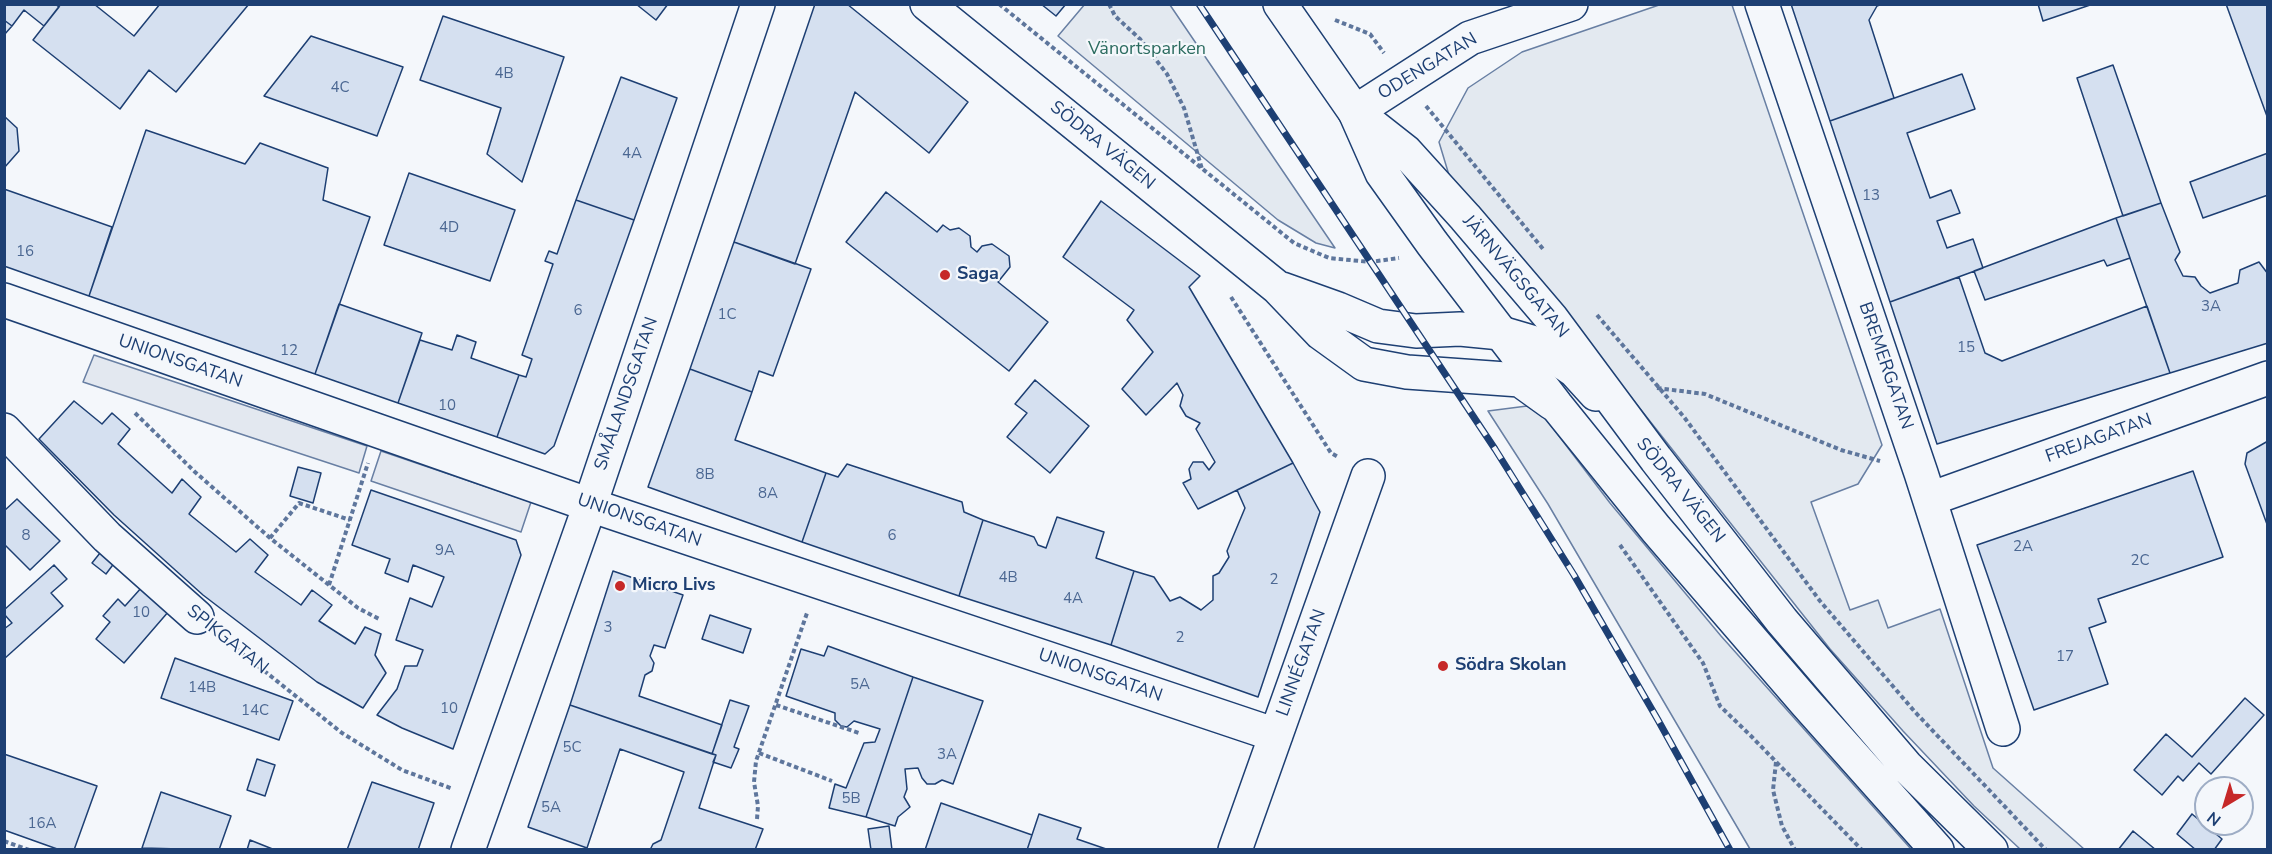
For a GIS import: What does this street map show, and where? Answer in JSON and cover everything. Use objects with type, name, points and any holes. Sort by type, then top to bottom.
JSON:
[{"type":"street","name":"SMÅLANDSGATAN","points":[[468,849],[590,505],[758,4]]},
{"type":"street","name":"SÖDRA VÄGEN","points":[[927,4],[1278,288],[1320,333],[1364,364],[1407,372],[1520,380],[1556,405],[1664,537],[1806,703],[1936,849]]},
{"type":"street","name":"JÄRNVÄGSGATAN","points":[[1280,4],[1355,112],[1382,173],[1556,405]]},
{"type":"street","name":"ODENGATAN","points":[[1355,112],[1470,38],[1571,4]]},
{"type":"street","name":"BREMERGATAN","points":[[1762,4],[1925,486],[2002,729]]},
{"type":"street","name":"JÄRNVÄGSGATAN","points":[[1355,112],[1406,152],[1465,217],[1552,319],[1656,459]]},
{"type":"street","name":"SÖDRA VÄGEN","points":[[1278,288],[1378,326],[1416,331],[1460,329],[1501,333],[1535,343],[1575,371],[1656,459],[1782,621],[1906,766],[1991,849]]},
{"type":"street","name":"UNIONSGATAN","points":[[4,300],[590,505],[1276,735]]},
{"type":"street","name":"FREJAGATAN","points":[[1925,486],[2268,378]]},
{"type":"street","name":"SPIKGATAN","points":[[4,430],[107,537],[197,617]]},
{"type":"street","name":"LINNÉGATAN","points":[[1235,849],[1368,476]]},
{"type":"path","points":[[999,4],[1294,243],[1329,258],[1370,262],[1410,256]]},
{"type":"path","points":[[1109,4],[1115,16],[1140,39],[1167,74],[1184,108],[1203,169]]},
{"type":"path","points":[[1329,15],[1335,20],[1371,34]]},
{"type":"path","points":[[1439,120],[1550,258]]},
{"type":"path","points":[[1225,288],[1331,453],[1368,476]]},
{"type":"path","points":[[1595,313],[1684,417],[1820,601],[1915,712],[2046,849]]},
{"type":"path","points":[[1657,388],[1705,394],[1925,486]]},
{"type":"path","points":[[135,413],[195,472],[270,538],[358,608],[381,620]]},
{"type":"path","points":[[329,585],[378,431]]},
{"type":"path","points":[[270,538],[299,503],[350,520]]},
{"type":"path","points":[[1615,537],[1703,663],[1720,706],[1862,849]]},
{"type":"path","points":[[757,819],[759,813],[754,771],[818,582]]},
{"type":"path","name":"SPIKGATAN","points":[[197,617],[352,739],[402,770],[485,800]]},
{"type":"path","points":[[776,705],[859,733]]},
{"type":"path","points":[[759,753],[832,781]]},
{"type":"path","points":[[1776,761],[1773,790],[1782,826],[1795,849]]},
{"type":"path","points":[[4,841],[29,849]]},
{"type":"green space","name":"Vänortsparken","points":[[1085,4],[1170,5],[1335,248],[1316,243],[1278,220],[1058,36]]},
{"type":"green space","points":[[1659,5],[1732,5],[1882,445],[1858,484],[1811,502],[1850,610],[1878,600],[1888,628],[1940,609],[1993,768],[2084,849],[2020,849],[1974,806],[1830,649],[1581,334],[1452,185],[1439,142],[1468,88],[1522,52]]},
{"type":"green space","points":[[1527,406],[1546,419],[1610,503],[1721,636],[1911,849],[1750,849],[1548,504],[1488,411]]},
{"type":"shaded area","points":[[94,355],[367,446],[359,473],[83,382]]},
{"type":"shaded area","points":[[381,451],[531,502],[521,532],[371,481]]},
{"type":"building","points":[[4,4],[55,4],[59,7],[44,26],[24,10],[12,26],[4,20]]},
{"type":"building","points":[[61,4],[94,4],[134,36],[160,4],[249,4],[176,92],[149,70],[120,109],[33,40]]},
{"type":"building","points":[[636,4],[668,4],[656,20]]},
{"type":"building","points":[[815,4],[847,4],[968,102],[929,153],[855,92],[795,264],[734,242]]},
{"type":"building","points":[[1041,4],[1066,4],[1056,16]]},
{"type":"building","points":[[1791,4],[1882,4],[1877,6],[1869,20],[1894,98],[1830,121]]},
{"type":"building","points":[[2038,4],[2093,4],[2043,21]]},
{"type":"building","points":[[2226,4],[2268,4],[2268,119]]},
{"type":"building","points":[[443,16],[564,57],[522,182],[487,154],[501,108],[420,80]]},
{"type":"building","points":[[4,20],[12,26],[4,35]]},
{"type":"building","points":[[311,36],[403,67],[377,136],[264,96]]},
{"type":"building","points":[[2113,65],[2161,203],[2123,216],[2077,78]]},
{"type":"building","points":[[1962,74],[1975,109],[1907,133],[1930,198],[1951,190],[1960,213],[1937,221],[1947,248],[1973,239],[1983,268],[1890,302],[1830,121]]},
{"type":"building","points":[[621,77],[677,98],[634,220],[576,200]]},
{"type":"building","points":[[4,116],[17,128],[19,151],[4,168]]},
{"type":"building","points":[[146,130],[245,164],[260,143],[328,168],[323,200],[370,217],[315,374],[89,296]]},
{"type":"building","points":[[2268,153],[2268,195],[2203,218],[2190,182]]},
{"type":"building","points":[[409,173],[515,210],[490,281],[384,245]]},
{"type":"building","points":[[4,189],[112,227],[89,296],[4,266]]},
{"type":"building","name":"Saga","points":[[886,192],[937,232],[943,225],[950,230],[959,228],[970,236],[971,247],[977,252],[982,246],[992,244],[1009,256],[1010,267],[998,282],[1048,322],[1009,371],[846,242]]},
{"type":"building","points":[[576,200],[634,220],[554,446],[545,454],[497,437],[519,375],[526,377],[532,359],[522,355],[553,264],[545,261],[549,251],[557,254]]},
{"type":"building","points":[[1101,201],[1200,276],[1189,287],[1293,463],[1198,509],[1183,483],[1191,479],[1189,469],[1193,462],[1203,462],[1209,470],[1215,462],[1196,429],[1200,423],[1186,416],[1180,406],[1183,395],[1177,383],[1146,415],[1122,389],[1153,352],[1127,320],[1134,310],[1063,257]]},
{"type":"building","points":[[2161,203],[2180,252],[2175,260],[2183,276],[2195,277],[2210,293],[2238,283],[2240,270],[2259,262],[2268,274],[2268,343],[2170,373],[2116,218]]},
{"type":"building","points":[[2116,218],[2130,258],[2107,266],[2104,260],[1985,300],[1974,271]]},
{"type":"building","points":[[734,242],[811,269],[773,376],[759,371],[752,392],[690,369]]},
{"type":"building","points":[[1959,277],[1985,353],[2002,361],[2147,306],[2170,373],[1937,444],[1890,302]]},
{"type":"building","points":[[339,304],[422,333],[398,403],[315,374]]},
{"type":"building","points":[[457,335],[476,342],[471,358],[519,375],[497,437],[398,403],[420,340],[452,350]]},
{"type":"building","points":[[690,369],[752,392],[735,440],[826,473],[802,542],[648,487]]},
{"type":"building","points":[[1035,380],[1089,426],[1050,473],[1007,437],[1027,413],[1015,404]]},
{"type":"building","points":[[74,401],[102,424],[112,413],[130,429],[118,444],[172,493],[182,479],[201,497],[189,514],[236,552],[250,539],[268,555],[255,572],[301,605],[312,590],[332,605],[319,621],[355,644],[365,627],[381,634],[375,655],[386,673],[363,708],[317,682],[203,595],[114,515],[39,439]]},
{"type":"building","points":[[2268,441],[2268,527],[2245,464],[2247,453]]},
{"type":"building","points":[[1293,463],[1320,512],[1258,697],[1111,645],[1134,571],[1154,577],[1170,601],[1180,597],[1201,610],[1213,600],[1213,576],[1219,573],[1229,557],[1227,551],[1245,508],[1237,490]]},
{"type":"building","points":[[847,464],[962,502],[964,512],[983,520],[959,596],[802,542],[826,473],[838,477]]},
{"type":"building","points":[[298,467],[321,473],[313,503],[290,496]]},
{"type":"building","points":[[2193,471],[2223,557],[2098,599],[2106,622],[2089,628],[2108,684],[2034,710],[1977,545]]},
{"type":"building","points":[[371,490],[516,540],[521,555],[453,749],[377,715],[397,689],[405,666],[417,666],[423,650],[396,640],[410,598],[432,607],[444,577],[413,565],[408,582],[385,573],[390,559],[352,545]]},
{"type":"building","points":[[17,499],[60,541],[30,570],[4,544],[4,511]]},
{"type":"building","points":[[1057,517],[1104,532],[1096,558],[1134,571],[1111,645],[959,596],[983,520],[1034,537],[1038,545],[1046,548]]},
{"type":"building","points":[[104,548],[118,558],[106,574],[92,563]]},
{"type":"building","points":[[54,565],[67,579],[51,593],[63,606],[4,659],[4,629],[12,623],[4,614],[4,610]]},
{"type":"building","points":[[613,571],[683,595],[665,648],[654,645],[650,656],[654,663],[652,671],[645,675],[639,696],[722,725],[712,754],[570,705]]},
{"type":"building","points":[[142,587],[169,611],[124,663],[96,639],[110,622],[103,616],[118,599],[125,606]]},
{"type":"building","points":[[710,615],[751,629],[743,653],[702,639]]},
{"type":"building","points":[[828,646],[913,677],[866,817],[829,808],[835,784],[846,788],[864,743],[875,742],[880,729],[854,721],[847,727],[841,726],[835,720],[835,713],[786,696],[801,649],[824,656]]},
{"type":"building","points":[[175,658],[293,701],[279,740],[161,698]]},
{"type":"building","points":[[913,677],[983,701],[953,784],[942,780],[935,784],[927,784],[918,768],[905,769],[907,789],[904,797],[910,807],[898,817],[895,826],[866,817]]},
{"type":"building","points":[[2245,698],[2264,715],[2211,774],[2199,763],[2183,781],[2178,776],[2162,795],[2134,770],[2166,734],[2192,757]]},
{"type":"building","points":[[730,700],[749,706],[734,747],[739,749],[731,768],[713,762],[716,755],[712,754]]},
{"type":"building","points":[[570,705],[716,755],[699,808],[763,829],[755,850],[650,850],[653,844],[661,840],[684,772],[620,749],[587,848],[528,827]]},
{"type":"building","points":[[4,754],[97,786],[74,850],[60,850],[4,830]]},
{"type":"building","points":[[257,759],[275,765],[265,796],[247,790]]},
{"type":"building","points":[[372,782],[434,803],[418,850],[347,850]]},
{"type":"building","points":[[161,792],[231,816],[219,850],[142,848]]},
{"type":"building","points":[[941,803],[1032,835],[1027,850],[925,850]]},
{"type":"building","points":[[1039,814],[1081,828],[1077,839],[1109,850],[1027,850]]},
{"type":"building","points":[[2192,814],[2194,816],[2194,836],[2218,836],[2222,839],[2214,850],[2196,850],[2177,834]]},
{"type":"building","points":[[889,826],[892,850],[871,850],[868,829]]},
{"type":"building","points":[[2133,831],[2156,850],[2118,850]]},
{"type":"building","points":[[250,840],[275,850],[247,850]]},
{"type":"railway","points":[[1199,4],[1495,449],[1574,575],[1730,850]]},
{"type":"place","name":"Saga","points":[[945,275]]},
{"type":"place","name":"Micro Livs","points":[[620,586]]},
{"type":"place","name":"Södra Skolan","points":[[1443,666]]}]
